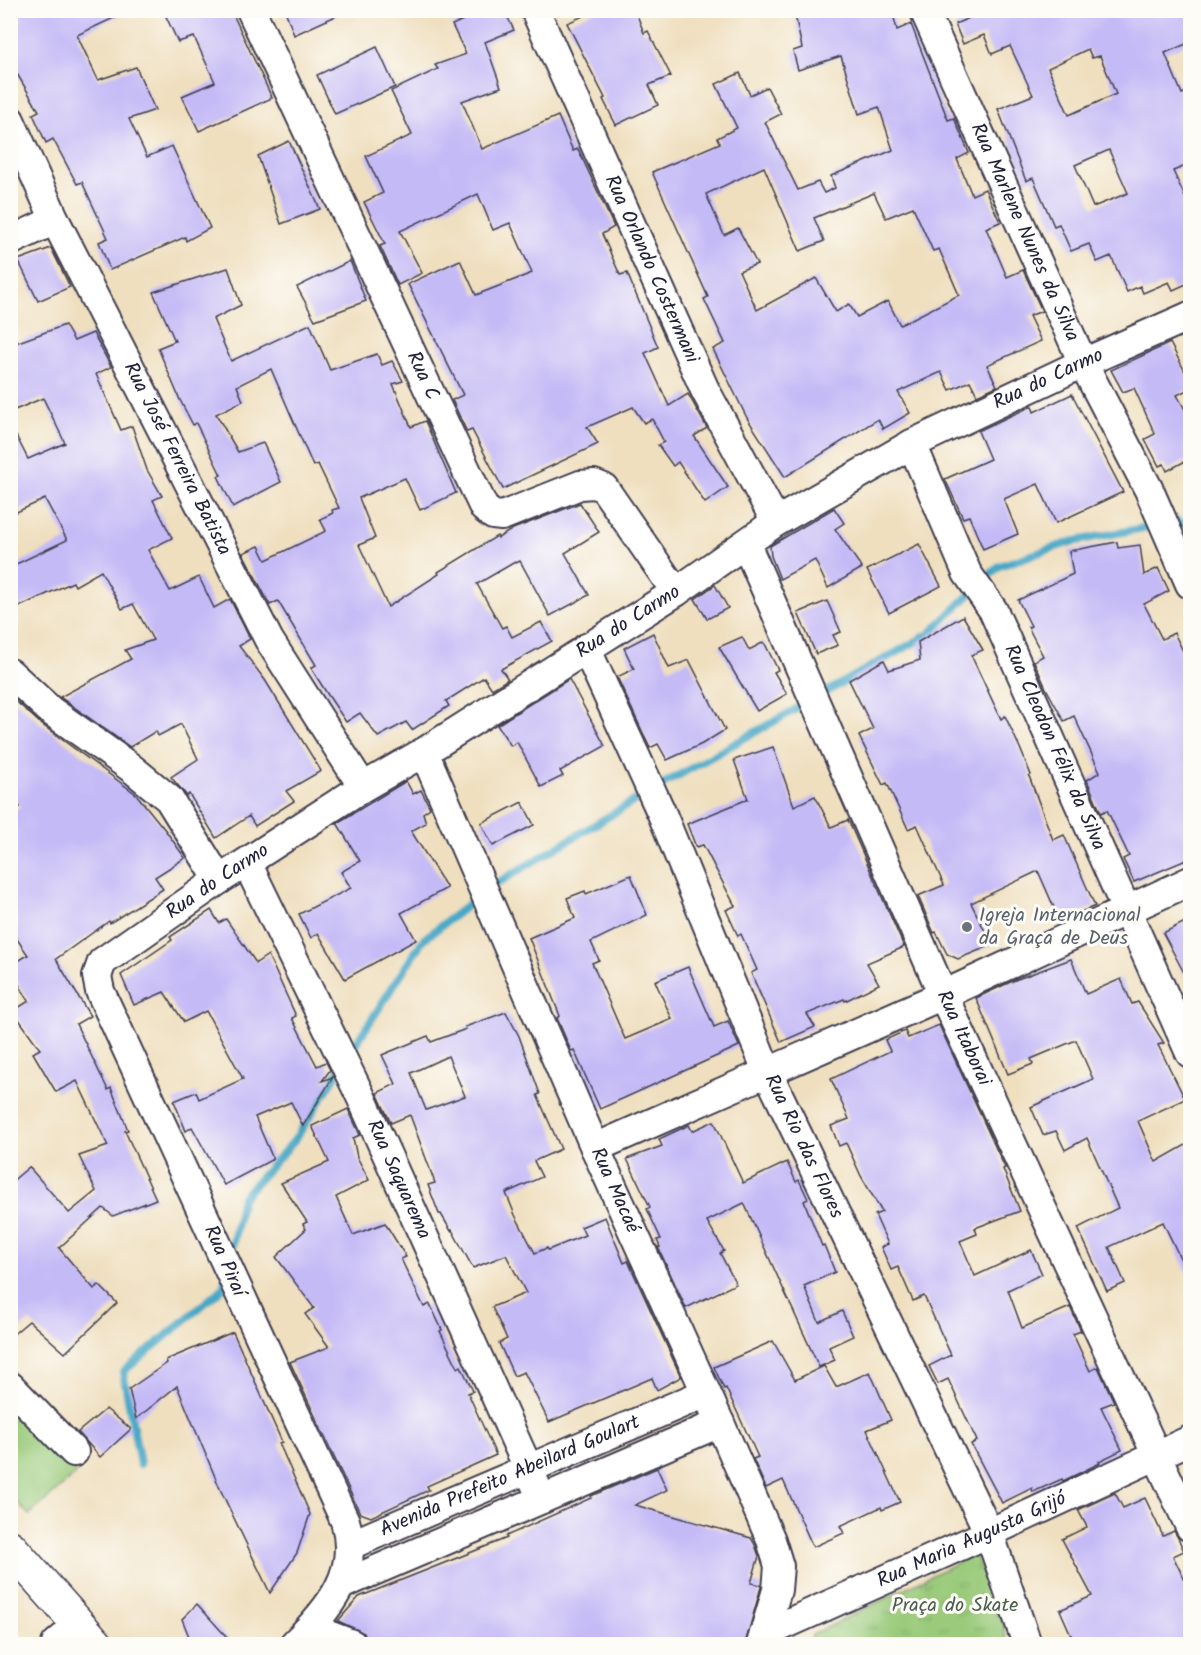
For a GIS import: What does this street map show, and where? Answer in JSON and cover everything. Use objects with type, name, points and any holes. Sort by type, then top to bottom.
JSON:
[{"type":"highway","points":[[10,1547],[77,1638]]},
{"type":"street","name":"Rua C","points":[[251,10],[484,508],[493,515],[502,516],[580,484],[594,484],[604,488],[676,592]]},
{"type":"street","name":"Rua Orlando Costermani","points":[[535,10],[705,390],[776,522]]},
{"type":"street","name":"Rua Marlene Nunes da Silva","points":[[924,10],[1083,363],[1149,490],[1191,584]]},
{"type":"street","name":"Rua José Ferreira Batista","points":[[10,120],[55,220],[269,640],[363,787]]},
{"type":"street","points":[[10,241],[55,220]]},
{"type":"street","name":"Rua do Carmo","points":[[97,976],[102,962],[219,880],[363,787],[424,752],[676,592],[776,522],[912,444],[1083,363],[1191,316]]},
{"type":"street","name":"Rua Cleodon Félix da Silva","points":[[912,444],[967,573],[993,610],[1191,1053]]},
{"type":"street","name":"Rua Itaborai","points":[[746,544],[943,995],[1191,1527]]},
{"type":"street","name":"Rua Rio das Flores","points":[[586,648],[662,814],[767,1071],[989,1533],[1027,1644]]},
{"type":"street","points":[[10,673],[51,711],[130,767],[169,800],[219,880]]},
{"type":"street","name":"Rua Macaé","points":[[424,752],[595,1148],[771,1540],[778,1566],[771,1641]]},
{"type":"street","name":"Rua Saquarema","points":[[247,863],[361,1097],[542,1499]]},
{"type":"street","points":[[595,1148],[943,995],[1191,881]]},
{"type":"street","name":"Rua Piraí","points":[[97,976],[100,991],[345,1521],[350,1545]]},
{"type":"street","points":[[10,1386],[74,1452]]},
{"type":"street","name":"Avenida Prefeito Abeilard Goulart","points":[[350,1545],[706,1393]]},
{"type":"street","name":"Avenida Prefeito Abeilard Goulart","points":[[341,1585],[720,1423]]},
{"type":"street","name":"Rua Maria Augusta Grijó","points":[[771,1641],[989,1533],[1191,1440]]},
{"type":"street","points":[[350,1545],[341,1585],[302,1636],[352,1644]]},
{"type":"green space","points":[[10,1407],[77,1473],[29,1515],[11,1496]]},
{"type":"green space","name":"Praça do Skate","points":[[974,1554],[1002,1614],[1007,1644],[812,1643],[812,1635]]},
{"type":"building","points":[[10,10],[131,10],[77,35],[98,80],[136,67],[155,110],[129,119],[147,157],[172,146],[210,228],[186,241],[185,237],[110,270],[99,242],[108,238],[82,182],[77,184],[53,139],[46,143],[33,114],[39,111],[10,62]]},
{"type":"building","points":[[163,10],[231,10],[272,98],[199,131],[182,96],[215,82],[194,37],[178,42]]},
{"type":"building","points":[[285,10],[349,10],[294,35]]},
{"type":"building","points":[[485,10],[504,10],[514,30],[485,42],[501,87],[462,101],[482,149],[558,116],[573,151],[578,149],[614,227],[602,234],[620,275],[627,273],[658,347],[645,353],[669,406],[688,394],[707,428],[694,436],[728,487],[705,503],[678,462],[673,466],[658,445],[664,442],[652,419],[644,423],[633,407],[587,427],[598,444],[503,489],[472,430],[467,432],[452,400],[463,395],[408,284],[460,260],[476,295],[532,273],[510,223],[493,230],[478,194],[400,231],[422,273],[398,285],[380,246],[385,244],[364,202],[383,193],[366,156],[412,135],[391,91],[438,69],[435,65],[466,54],[452,25]]},
{"type":"building","points":[[597,10],[635,10],[644,33],[648,31],[671,76],[649,85],[658,105],[616,125],[567,23]]},
{"type":"building","points":[[794,10],[892,10],[897,30],[911,24],[948,120],[954,118],[969,153],[957,159],[972,195],[985,189],[1000,222],[986,228],[1007,277],[1023,270],[1042,311],[1029,316],[1041,341],[987,365],[997,386],[977,395],[970,381],[950,390],[941,372],[898,392],[910,413],[883,429],[878,419],[785,477],[747,418],[713,349],[725,343],[704,299],[708,297],[652,172],[720,143],[717,138],[737,128],[716,84],[740,73],[750,95],[767,87],[781,114],[765,122],[798,190],[818,182],[824,193],[835,188],[831,176],[893,150],[879,107],[859,114],[841,56],[798,70],[793,51],[802,48]],"holes":[[[764,167],[800,251],[824,241],[814,218],[874,193],[886,218],[913,207],[933,251],[939,249],[959,295],[900,325],[888,301],[857,317],[849,304],[836,312],[816,278],[757,310],[739,271],[757,264],[738,228],[724,235],[706,194]]]},
{"type":"building","points":[[965,10],[1191,10],[1191,42],[1165,53],[1182,94],[1191,90],[1191,164],[1173,171],[1191,210],[1191,282],[1173,290],[1169,282],[1143,293],[1140,286],[1127,292],[1111,256],[1097,262],[1089,244],[1071,251],[1059,224],[1054,226],[1033,178],[1026,181],[998,109],[1033,95],[1010,46],[992,54],[984,35],[963,44],[955,24],[969,18]],"holes":[[[1088,49],[1092,58],[1100,56],[1116,94],[1069,115],[1048,68]],[[1109,150],[1128,193],[1093,207],[1075,165]]]},
{"type":"building","points":[[377,47],[395,87],[335,114],[317,75]]},
{"type":"building","points":[[289,141],[320,209],[281,224],[258,156]]},
{"type":"building","points":[[51,248],[70,287],[38,301],[18,260]]},
{"type":"building","points":[[350,261],[366,301],[315,320],[297,287]]},
{"type":"building","points":[[228,268],[241,305],[213,319],[231,361],[310,324],[330,370],[377,354],[382,365],[392,361],[403,381],[393,384],[411,427],[425,421],[456,493],[420,510],[405,478],[359,498],[375,538],[359,545],[388,607],[439,574],[438,572],[497,536],[498,538],[513,529],[580,503],[599,532],[565,553],[589,595],[550,616],[520,561],[477,584],[502,628],[506,626],[512,637],[541,622],[552,641],[501,669],[508,679],[492,689],[484,677],[446,701],[449,706],[412,730],[406,722],[378,737],[360,713],[346,722],[311,668],[316,665],[278,601],[270,605],[243,553],[259,546],[266,560],[326,531],[320,519],[339,508],[318,464],[313,466],[271,369],[237,386],[243,401],[216,414],[238,452],[263,443],[281,482],[233,507],[218,476],[221,475],[196,423],[193,425],[180,400],[158,348],[175,341],[153,292]]},
{"type":"building","points":[[65,325],[74,341],[93,333],[111,367],[96,374],[121,430],[132,426],[147,470],[162,496],[153,500],[172,538],[148,550],[170,591],[199,577],[214,608],[230,599],[250,639],[239,646],[265,680],[321,771],[286,791],[294,801],[255,826],[249,816],[216,838],[189,794],[187,796],[171,777],[198,759],[181,724],[158,736],[156,731],[130,747],[60,697],[131,659],[125,650],[153,640],[133,604],[122,609],[101,571],[75,586],[73,582],[10,611],[10,567],[67,540],[45,499],[10,515],[10,424],[28,459],[65,443],[43,398],[10,412],[10,345]]},
{"type":"building","points":[[1170,343],[1191,383],[1191,388],[1177,395],[1191,420],[1191,458],[1167,471],[1164,464],[1159,466],[1145,439],[1155,434],[1134,388],[1123,392],[1111,370]]},
{"type":"building","points":[[1072,394],[1123,492],[1056,523],[1038,484],[1004,499],[1018,534],[983,549],[969,516],[963,518],[945,479],[990,459],[978,431],[1032,406],[1034,412]]},
{"type":"building","points":[[834,508],[844,523],[835,529],[862,568],[828,588],[815,560],[780,579],[771,556],[770,546]]},
{"type":"building","points":[[1117,542],[1118,548],[1140,545],[1144,575],[1158,568],[1169,591],[1144,604],[1162,639],[1174,633],[1191,667],[1191,858],[1134,882],[1123,859],[1129,856],[1107,810],[1101,813],[1087,780],[1100,772],[1074,716],[1064,721],[1046,688],[1034,661],[1043,656],[1028,627],[1031,626],[1018,600],[1073,574],[1069,551]]},
{"type":"building","points":[[919,544],[941,586],[889,613],[867,570]]},
{"type":"building","points":[[715,585],[728,608],[707,619],[695,599]]},
{"type":"building","points":[[827,601],[841,632],[833,635],[838,645],[816,654],[798,613]]},
{"type":"building","points":[[963,616],[983,650],[971,655],[1001,719],[1005,716],[1020,748],[1053,840],[1064,835],[1095,906],[1060,921],[1038,871],[971,903],[992,945],[958,959],[947,954],[936,932],[934,933],[918,896],[944,885],[917,825],[908,829],[887,783],[883,785],[859,736],[873,729],[849,680],[884,660],[889,670],[920,660],[918,642]]},
{"type":"building","points":[[653,633],[669,668],[689,660],[725,730],[702,744],[667,760],[658,744],[650,748],[617,677],[634,669],[624,648]]},
{"type":"building","points":[[742,637],[749,650],[764,642],[778,670],[774,672],[787,694],[757,711],[719,647]]},
{"type":"building","points":[[569,679],[605,746],[560,771],[563,776],[541,787],[517,742],[511,746],[497,725]]},
{"type":"building","points":[[10,696],[41,724],[136,794],[185,858],[155,877],[163,889],[110,923],[109,921],[56,959],[90,1016],[76,1024],[108,1090],[111,1088],[128,1130],[125,1131],[156,1199],[113,1216],[103,1208],[59,1248],[94,1289],[99,1285],[117,1303],[65,1353],[29,1321],[10,1337],[10,1183],[29,1167],[69,1213],[96,1191],[79,1156],[108,1146],[77,1081],[56,1092],[33,1053],[40,1049],[13,1011],[29,1001],[10,970],[10,966],[28,955],[10,929],[10,812],[20,807],[10,791]]},
{"type":"building","points":[[773,747],[794,806],[815,796],[831,827],[848,820],[904,947],[867,963],[879,984],[845,1001],[844,999],[807,1014],[815,1027],[781,1042],[751,973],[757,970],[741,934],[738,936],[726,910],[735,906],[703,845],[696,847],[687,824],[748,799],[734,760]]},
{"type":"building","points":[[406,781],[413,794],[421,790],[430,808],[423,813],[426,823],[411,831],[447,888],[401,913],[416,940],[345,979],[318,933],[311,938],[299,914],[351,888],[341,872],[360,861],[337,823]]},
{"type":"building","points":[[522,802],[534,825],[493,846],[481,823]]},
{"type":"building","points":[[631,875],[647,915],[591,942],[599,960],[592,963],[625,1039],[672,1019],[655,981],[688,967],[714,1027],[728,1021],[739,1046],[600,1109],[557,1018],[560,1016],[529,938],[575,918],[567,898],[585,891],[586,894]]},
{"type":"building","points":[[211,910],[219,923],[226,919],[256,963],[268,955],[296,1016],[292,1018],[317,1066],[326,1062],[330,1070],[322,1081],[333,1077],[303,1126],[291,1102],[255,1117],[273,1159],[224,1185],[192,1127],[186,1131],[174,1101],[196,1092],[199,1099],[243,1079],[206,1011],[184,1022],[164,992],[134,1005],[121,975],[172,940],[170,937]]},
{"type":"building","points":[[1191,919],[1191,986],[1163,933]]},
{"type":"building","points":[[1071,959],[1086,994],[1121,979],[1132,1004],[1138,1002],[1164,1043],[1158,1045],[1185,1099],[1138,1121],[1156,1162],[1191,1142],[1191,1281],[1163,1222],[1109,1247],[1125,1283],[1107,1291],[1078,1228],[1118,1208],[1087,1138],[1065,1150],[1056,1131],[1043,1135],[1031,1107],[1093,1079],[1076,1040],[1031,1059],[1033,1064],[1008,1074],[976,998],[1015,980]]},
{"type":"building","points":[[506,1012],[519,1036],[540,1094],[537,1095],[561,1149],[534,1161],[542,1177],[506,1193],[535,1253],[585,1235],[581,1227],[605,1217],[624,1263],[628,1261],[681,1377],[657,1390],[652,1378],[549,1422],[524,1372],[514,1376],[499,1343],[507,1339],[492,1307],[526,1293],[506,1255],[473,1268],[452,1230],[439,1214],[428,1185],[435,1183],[410,1115],[391,1123],[377,1093],[396,1084],[382,1055],[428,1036],[431,1042],[466,1029],[465,1027]],"holes":[[[448,1056],[465,1096],[426,1110],[411,1073]]]},
{"type":"building","points":[[939,1025],[1005,1168],[1003,1169],[1020,1211],[975,1228],[977,1234],[960,1241],[975,1276],[1031,1250],[1042,1274],[1008,1290],[1022,1328],[1070,1307],[1081,1331],[1073,1334],[1090,1371],[1098,1367],[1114,1402],[1101,1407],[1122,1450],[1063,1481],[1062,1479],[1033,1492],[1032,1488],[1002,1503],[971,1444],[977,1441],[948,1379],[938,1384],[929,1366],[951,1355],[924,1296],[913,1301],[898,1267],[891,1270],[881,1247],[888,1244],[875,1215],[882,1212],[861,1176],[846,1143],[839,1146],[831,1126],[849,1119],[831,1079],[890,1051],[885,1040],[905,1031],[908,1038]]},
{"type":"building","points":[[348,1109],[360,1135],[353,1138],[357,1157],[369,1180],[336,1197],[353,1235],[385,1223],[406,1257],[401,1259],[424,1307],[430,1304],[458,1368],[461,1366],[473,1391],[468,1393],[496,1455],[427,1486],[429,1490],[371,1517],[360,1513],[290,1362],[329,1347],[305,1314],[314,1308],[276,1257],[306,1229],[303,1224],[307,1222],[281,1183],[329,1162],[312,1126]]},
{"type":"building","points":[[714,1121],[743,1183],[787,1162],[796,1182],[799,1180],[808,1199],[804,1201],[835,1272],[804,1286],[819,1322],[842,1311],[853,1336],[829,1347],[835,1360],[819,1367],[744,1203],[707,1221],[724,1251],[720,1253],[736,1284],[686,1308],[658,1247],[660,1247],[657,1240],[661,1239],[647,1209],[650,1207],[627,1159],[662,1146],[659,1139],[689,1125],[692,1131]]},
{"type":"building","points":[[233,1332],[282,1442],[279,1443],[310,1514],[297,1553],[270,1593],[221,1491],[177,1386],[136,1419],[129,1389],[167,1363],[166,1360]]},
{"type":"building","points":[[773,1341],[795,1380],[824,1366],[836,1387],[870,1372],[891,1420],[867,1430],[900,1502],[882,1510],[881,1507],[840,1526],[844,1533],[813,1547],[783,1480],[766,1488],[753,1459],[758,1457],[714,1367]]},
{"type":"building","points":[[106,1409],[131,1429],[100,1457],[78,1432]]},
{"type":"building","points":[[657,1468],[667,1490],[635,1505],[751,1538],[755,1545],[759,1556],[751,1583],[761,1585],[761,1587],[745,1644],[368,1644],[364,1633],[338,1621],[359,1597],[507,1538],[506,1536],[591,1498],[591,1496]]},
{"type":"building","points":[[1115,1493],[1123,1508],[1145,1498],[1163,1536],[1174,1531],[1178,1538],[1184,1551],[1173,1556],[1191,1593],[1191,1644],[1075,1644],[1060,1610],[1092,1596],[1062,1539],[1087,1527],[1078,1510]]},
{"type":"building","points":[[197,1604],[233,1644],[192,1644],[182,1619]]},
{"type":"waterway","points":[[1170,522],[1176,521],[1190,525]]},
{"type":"waterway","points":[[982,583],[999,566],[1071,542],[1159,525]]},
{"type":"waterway","points":[[656,788],[929,634],[973,591]]},
{"type":"waterway","points":[[489,888],[646,794]]},
{"type":"waterway","points":[[348,1056],[423,940],[479,896]]},
{"type":"waterway","points":[[231,1253],[242,1198],[294,1141],[340,1069]]},
{"type":"waterway","points":[[140,1464],[123,1372],[223,1288],[225,1280]]},
{"type":"place","name":"Igreja Internacional da Graça de Deus","points":[[967,927]]}]
